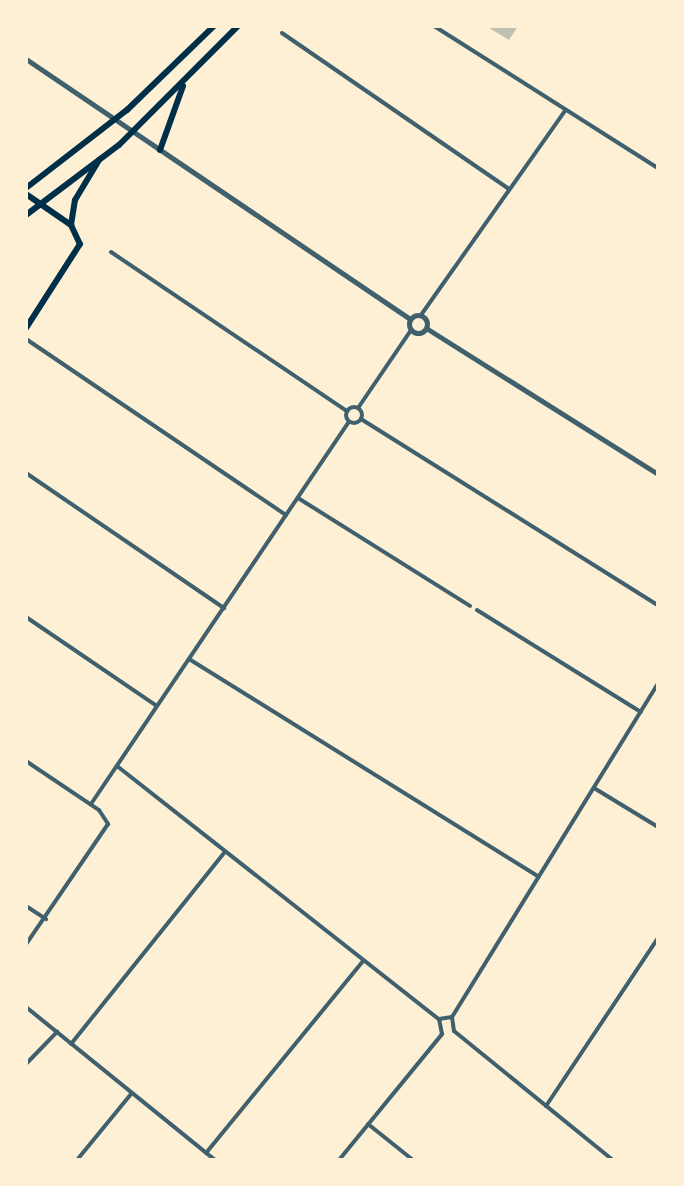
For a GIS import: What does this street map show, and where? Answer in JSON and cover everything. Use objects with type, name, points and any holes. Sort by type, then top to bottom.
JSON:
[{"type":"main road","points":[[26,188],[115,119],[214,26]]},
{"type":"main road","points":[[26,215],[132,132],[238,26]]},
{"type":"main road","points":[[160,150],[183,84]]},
{"type":"main road","points":[[71,225],[75,200],[99,160]]},
{"type":"main road","points":[[26,194],[71,225],[80,240],[26,328]]},
{"type":"street","points":[[434,26],[658,168]]},
{"type":"street","points":[[282,33],[509,189]]},
{"type":"street","points":[[26,59],[410,319]]},
{"type":"street","points":[[410,319],[421,315],[565,110]]},
{"type":"street","points":[[111,252],[347,411],[349,422]]},
{"type":"street","points":[[421,315],[426,328],[658,474]]},
{"type":"street","points":[[347,411],[358,408],[411,330],[410,319]]},
{"type":"street","points":[[411,330],[426,328]]},
{"type":"street","points":[[26,339],[286,515]]},
{"type":"street","points":[[358,408],[361,419],[658,605]]},
{"type":"street","points":[[91,804],[349,422],[361,419]]},
{"type":"street","points":[[26,473],[224,608]]},
{"type":"street","points":[[298,498],[470,606]]},
{"type":"street","points":[[477,610],[641,712]]},
{"type":"street","points":[[26,617],[157,706]]},
{"type":"street","points":[[189,659],[539,877]]},
{"type":"street","points":[[613,1160],[454,1031],[452,1017],[658,684]]},
{"type":"street","points":[[26,761],[107,818],[106,831],[26,944]]},
{"type":"street","points":[[117,766],[439,1019],[442,1034]]},
{"type":"street","points":[[594,788],[658,827]]},
{"type":"street","points":[[71,1044],[225,852]]},
{"type":"street","points":[[26,906],[46,919]]},
{"type":"street","points":[[546,1106],[658,938]]},
{"type":"street","points":[[206,1153],[363,961]]},
{"type":"street","points":[[26,1007],[215,1160]]},
{"type":"street","points":[[439,1019],[452,1017]]},
{"type":"street","points":[[339,1160],[442,1034],[454,1031]]},
{"type":"street","points":[[26,1064],[57,1032]]},
{"type":"street","points":[[77,1160],[132,1093]]},
{"type":"street","points":[[368,1124],[413,1160]]},
{"type":"building","points":[[486,26],[518,26],[509,40]]}]
